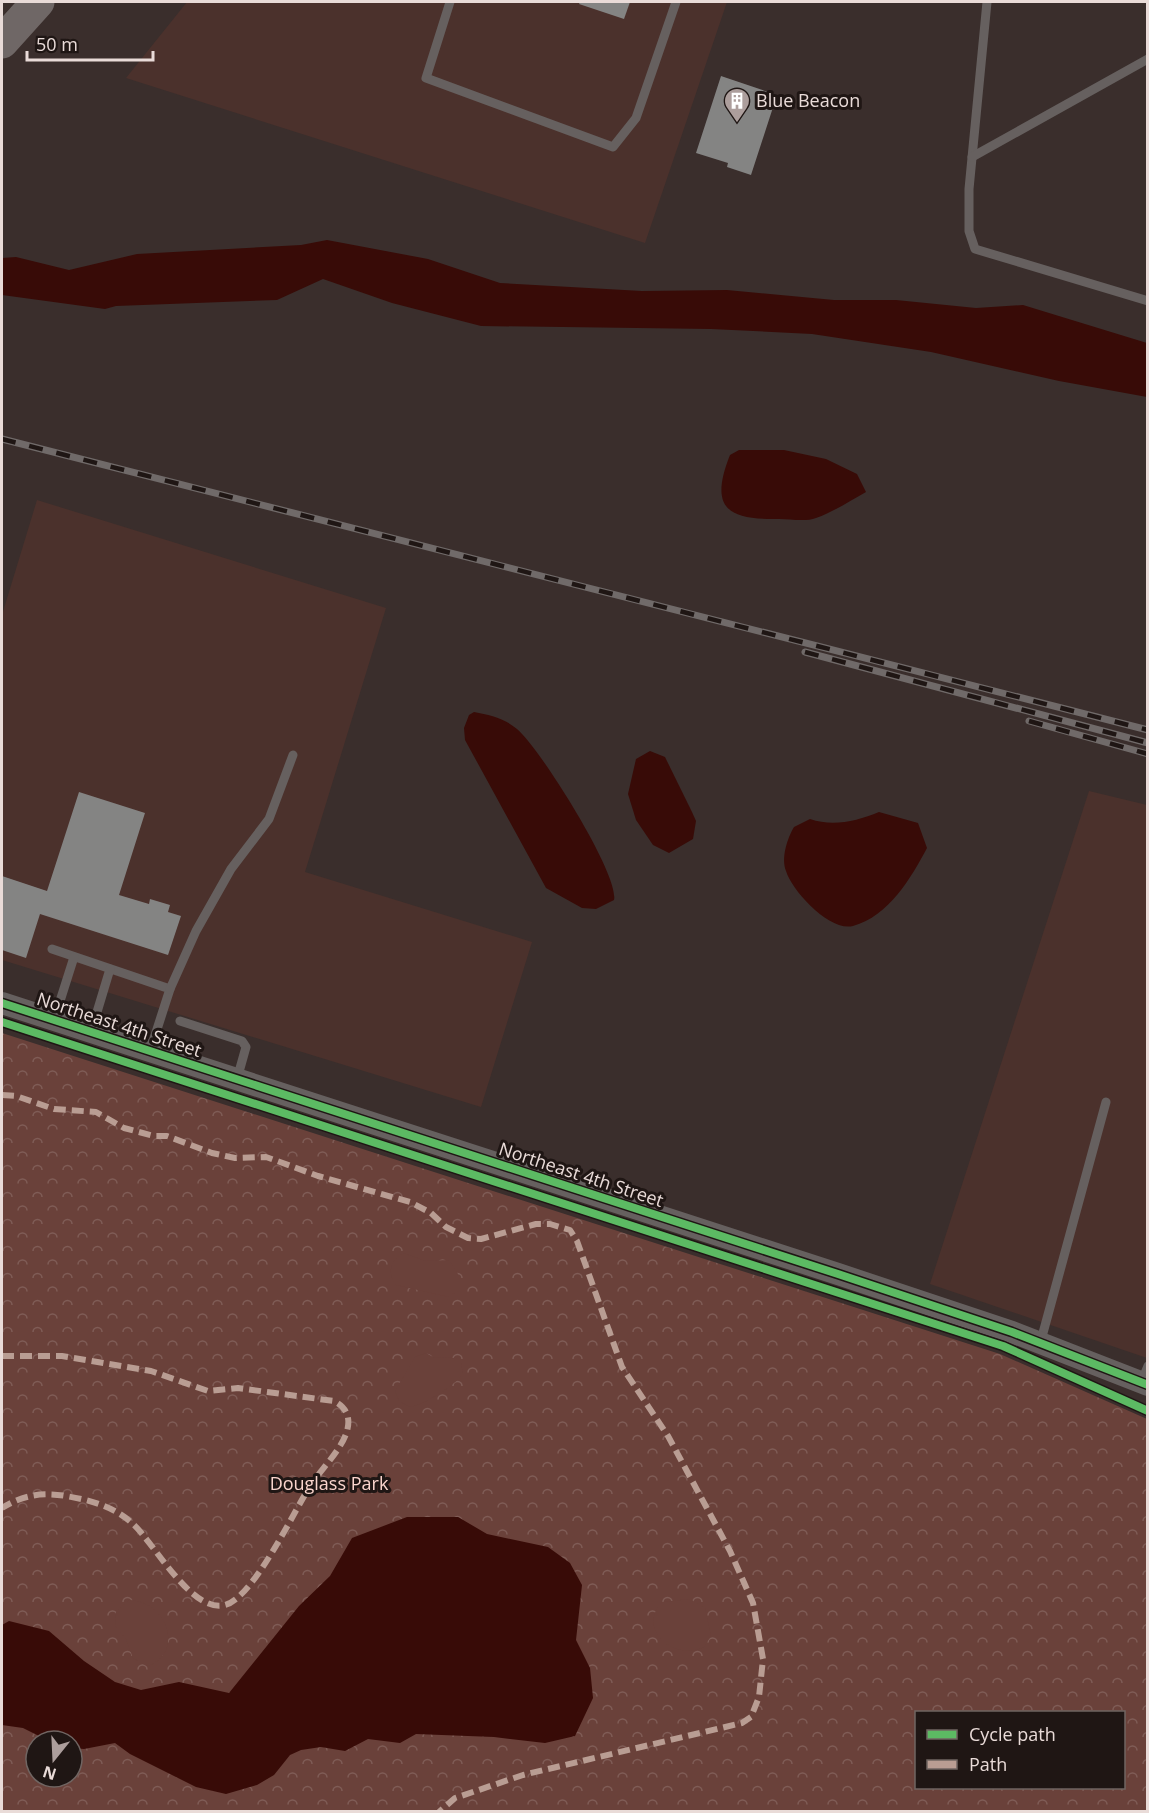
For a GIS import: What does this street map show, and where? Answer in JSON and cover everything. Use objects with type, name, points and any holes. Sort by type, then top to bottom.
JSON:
[{"type":"highway","points":[[2,42],[38,2]]},
{"type":"street","name":"Northeast 4th Street","points":[[2,1003],[838,1274],[1145,1378]]},
{"type":"lane","points":[[450,2],[426,78],[613,147],[636,117],[676,2]]},
{"type":"lane","points":[[987,2],[972,157],[969,231],[975,249],[1148,302]]},
{"type":"lane","points":[[972,157],[1148,59]]},
{"type":"lane","points":[[150,1051],[170,989],[196,931],[231,868],[269,819],[293,755]]},
{"type":"lane","points":[[52,949],[170,989]]},
{"type":"lane","points":[[54,1020],[74,957]]},
{"type":"lane","points":[[91,1032],[110,969]]},
{"type":"lane","points":[[180,1021],[242,1041],[246,1047],[237,1079]]},
{"type":"lane","points":[[1040,1344],[1106,1102]]},
{"type":"shaded area","points":[[187,2],[727,2],[645,243],[126,78]]},
{"type":"shaded area","points":[[327,240],[428,259],[500,283],[642,291],[727,290],[834,300],[896,300],[976,308],[1023,305],[1147,343],[1147,397],[1059,381],[931,352],[812,334],[711,329],[481,326],[392,303],[323,279],[277,300],[116,306],[105,309],[2,295],[2,258],[16,257],[69,270],[137,254],[301,245]]},
{"type":"shaded area","points":[[739,450],[784,450],[826,459],[857,474],[866,492],[835,510],[812,519],[746,517],[727,507],[721,488],[730,455]]},
{"type":"shaded area","points":[[37,500],[386,608],[305,872],[532,942],[481,1107],[2,960],[2,615]]},
{"type":"shaded area","points":[[474,712],[507,722],[528,740],[559,784],[592,840],[612,886],[614,900],[596,909],[582,908],[546,888],[465,740],[464,728],[469,715]]},
{"type":"shaded area","points":[[650,751],[665,757],[696,821],[693,839],[669,853],[653,845],[636,820],[628,794],[636,759]]},
{"type":"shaded area","points":[[1089,791],[1147,805],[1147,1358],[930,1284]]},
{"type":"shaded area","points":[[879,812],[918,823],[927,848],[898,894],[878,914],[853,926],[834,923],[823,917],[804,899],[790,879],[784,860],[789,837],[794,827],[810,819],[836,823]]},
{"type":"shaded area","points":[[407,1517],[458,1517],[487,1534],[548,1547],[570,1563],[582,1585],[576,1640],[590,1668],[593,1698],[575,1736],[545,1743],[494,1737],[416,1734],[400,1743],[368,1739],[345,1751],[321,1747],[301,1750],[290,1755],[274,1775],[257,1785],[226,1794],[196,1787],[130,1754],[115,1743],[84,1749],[84,1729],[25,1729],[2,1725],[2,1625],[9,1621],[49,1631],[84,1661],[115,1682],[141,1690],[179,1682],[229,1693],[299,1606],[330,1576],[352,1538]]},
{"type":"green space","name":"Douglass Park","points":[[2,1033],[1000,1354],[1147,1419],[1147,1811],[2,1812]]},
{"type":"green space","points":[[403,1253],[426,1261],[449,1260],[458,1274],[458,1290],[449,1297],[396,1285],[391,1276],[391,1267],[395,1259]]},
{"type":"green space","points":[[426,1353],[433,1357],[456,1358],[461,1363],[463,1373],[439,1394],[410,1407],[399,1401],[395,1391],[415,1357]]},
{"type":"green space","points":[[690,1599],[705,1608],[711,1636],[704,1647],[682,1650],[662,1640],[656,1632],[655,1612],[662,1602]]},
{"type":"green space","points":[[129,1600],[143,1603],[155,1610],[163,1619],[167,1630],[168,1641],[165,1652],[158,1660],[147,1666],[133,1658],[126,1639],[115,1626],[116,1612]]},
{"type":"building","points":[[580,2],[630,2],[624,19],[579,4]]},
{"type":"building","name":"Blue Beacon","points":[[721,76],[777,95],[751,175],[727,167],[728,163],[696,153]]},
{"type":"building","points":[[79,792],[145,813],[119,895],[149,904],[150,899],[170,905],[168,912],[181,916],[168,955],[40,914],[26,958],[2,950],[2,876],[47,891]]},
{"type":"railway","points":[[2,439],[1148,730]]},
{"type":"railway","points":[[805,652],[1148,743]]},
{"type":"railway","points":[[1029,721],[1148,754]]},
{"type":"marked path","points":[[2,1095],[16,1096],[54,1109],[96,1112],[124,1128],[154,1136],[167,1136],[212,1153],[235,1158],[266,1157],[318,1176],[410,1202],[431,1213],[446,1227],[468,1238],[481,1239],[536,1224],[550,1224],[570,1230],[577,1241],[622,1367],[668,1436],[730,1551],[753,1603],[763,1659],[759,1697],[751,1717],[742,1723],[523,1775],[455,1798],[439,1812]]},
{"type":"marked path","points":[[2,1356],[62,1356],[151,1371],[208,1391],[238,1388],[334,1401],[342,1406],[348,1417],[347,1431],[340,1446],[309,1488],[272,1553],[248,1587],[236,1599],[225,1605],[212,1605],[200,1599],[174,1575],[133,1524],[102,1505],[49,1494],[25,1497],[2,1508]]},
{"type":"cycle path","points":[[2,1003],[838,1274],[1012,1332],[1148,1385]]},
{"type":"cycle path","points":[[2,1022],[1003,1346],[1148,1411]]},
{"type":"place","name":"Blue Beacon","points":[[737,124]]}]
